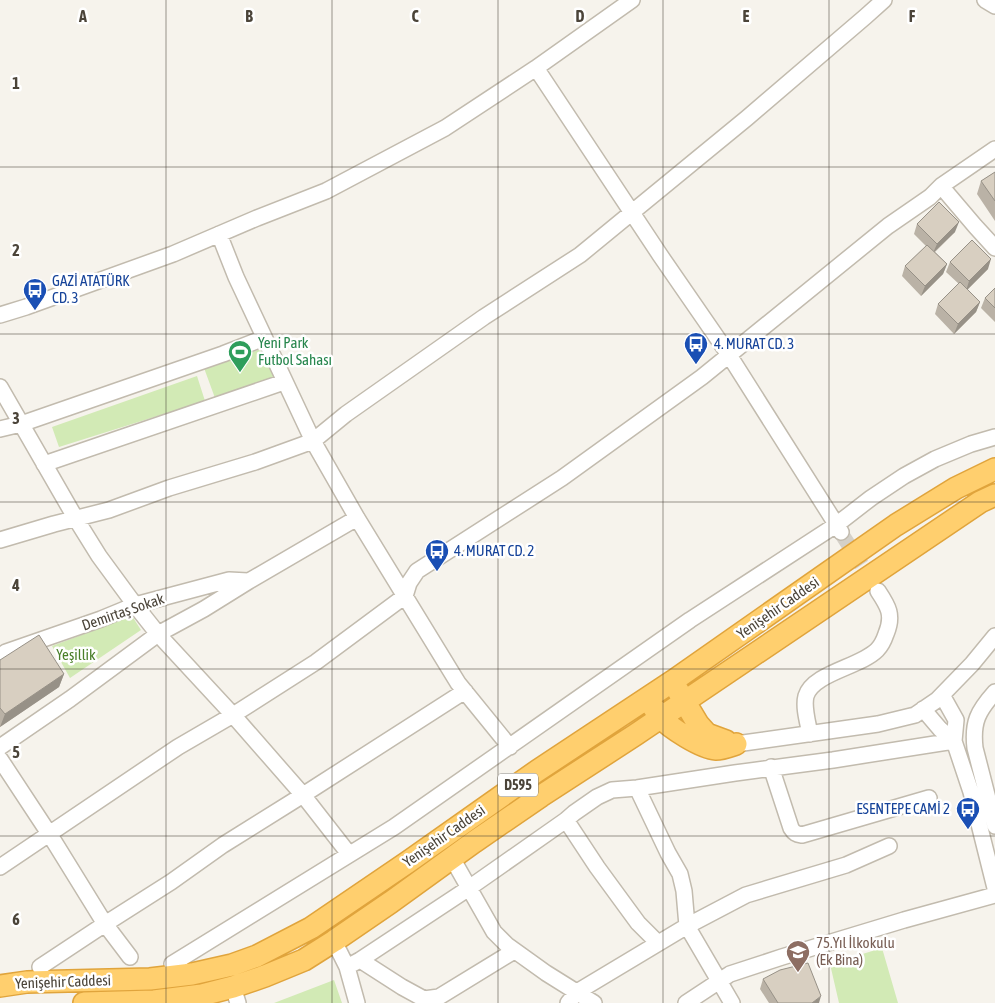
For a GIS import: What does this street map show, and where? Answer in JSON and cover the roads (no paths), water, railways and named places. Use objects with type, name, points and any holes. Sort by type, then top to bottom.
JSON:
[{"type":"highway","name":"Yenişehir Caddesi","points":[[0,986],[27,982],[150,979],[192,974],[224,967],[257,956],[311,928],[537,771],[648,698],[896,525],[956,488],[995,469]]},
{"type":"highway","name":"Yenişehir Caddesi","points":[[84,1003],[154,1001],[202,995],[235,995],[265,976],[304,960],[541,796],[980,502],[995,495]]},
{"type":"highway","points":[[672,681],[698,724],[707,734],[736,744]]},
{"type":"highway","points":[[648,698],[660,717],[685,736],[704,746],[716,749],[736,744]]},
{"type":"street","points":[[0,316],[173,254],[326,191],[445,128],[536,68],[632,0]]},
{"type":"street","points":[[0,540],[109,510],[169,488],[255,462],[313,441],[346,414],[468,329],[580,255],[884,0]]},
{"type":"street","points":[[985,0],[995,6]]},
{"type":"street","points":[[536,68],[729,355],[839,529]]},
{"type":"street","points":[[0,867],[178,747],[233,715],[316,662],[405,596],[409,583],[417,571],[562,478],[702,377],[888,226],[995,149]]},
{"type":"street","points":[[942,186],[995,248]]},
{"type":"street","points":[[219,234],[236,277],[313,441],[357,518],[458,683],[510,747]]},
{"type":"street","points":[[0,429],[21,424],[264,338]]},
{"type":"street","points":[[44,464],[284,382]]},
{"type":"street","points":[[0,387],[76,519],[99,556],[135,605],[158,634],[233,715],[349,854]]},
{"type":"street","points":[[172,964],[394,827],[690,620],[839,529],[872,498],[904,476],[935,459],[995,436]]},
{"type":"street","points":[[0,747],[70,699],[158,634],[204,609],[357,518]]},
{"type":"street","points":[[386,564],[404,569],[423,567]]},
{"type":"street","name":"Demirtaş Sokak","points":[[0,656],[6,652],[101,619],[135,605],[229,580],[249,581]]},
{"type":"street","points":[[810,734],[806,695],[812,686],[824,677],[867,658],[884,641],[889,628],[890,616],[888,606],[878,591]]},
{"type":"street","points":[[736,744],[878,724],[915,715],[942,695],[972,664],[995,636]]},
{"type":"street","points":[[40,967],[171,882],[223,845],[465,691]]},
{"type":"street","points":[[995,692],[979,713],[974,739],[974,748],[995,826]]},
{"type":"street","points":[[686,1003],[730,974],[904,920],[995,887],[972,792],[954,741],[956,720],[942,695]]},
{"type":"street","points":[[923,709],[940,730],[954,741]]},
{"type":"street","points":[[353,964],[469,888],[574,813],[612,790],[833,760],[954,741]]},
{"type":"street","points":[[0,759],[105,924],[130,957]]},
{"type":"street","points":[[772,767],[791,828],[794,833],[802,835],[929,798]]},
{"type":"street","points":[[636,788],[680,874],[684,891],[687,926],[732,1003]]},
{"type":"street","points":[[566,820],[597,867],[638,923],[658,943]]},
{"type":"street","points":[[572,997],[687,926],[746,895],[846,865],[889,846]]},
{"type":"street","points":[[452,858],[494,932],[507,945],[546,973],[572,997],[594,1003]]},
{"type":"street","points":[[334,941],[353,964],[424,998],[439,997],[514,950]]},
{"type":"street","points":[[353,964],[357,1003]]},
{"type":"tunnel","points":[[841,533],[874,584]]},
{"type":"place","name":"GAZİ ATATÜRK CD. 3","points":[[35,311]]},
{"type":"place","name":"4. MURAT CD. 3","points":[[696,365]]},
{"type":"place","name":"Yeni Park Futbol Sahası","points":[[240,373]]},
{"type":"place","name":"4. MURAT CD. 2","points":[[437,572]]},
{"type":"place","name":"ESENTEPE CAMİ 2","points":[[968,830]]},
{"type":"place","name":"75.Yıl İlkokulu (Ek Bina)","points":[[798,973]]},
{"type":"park label","name":"Yeşillik","points":[[76,655]]}]
